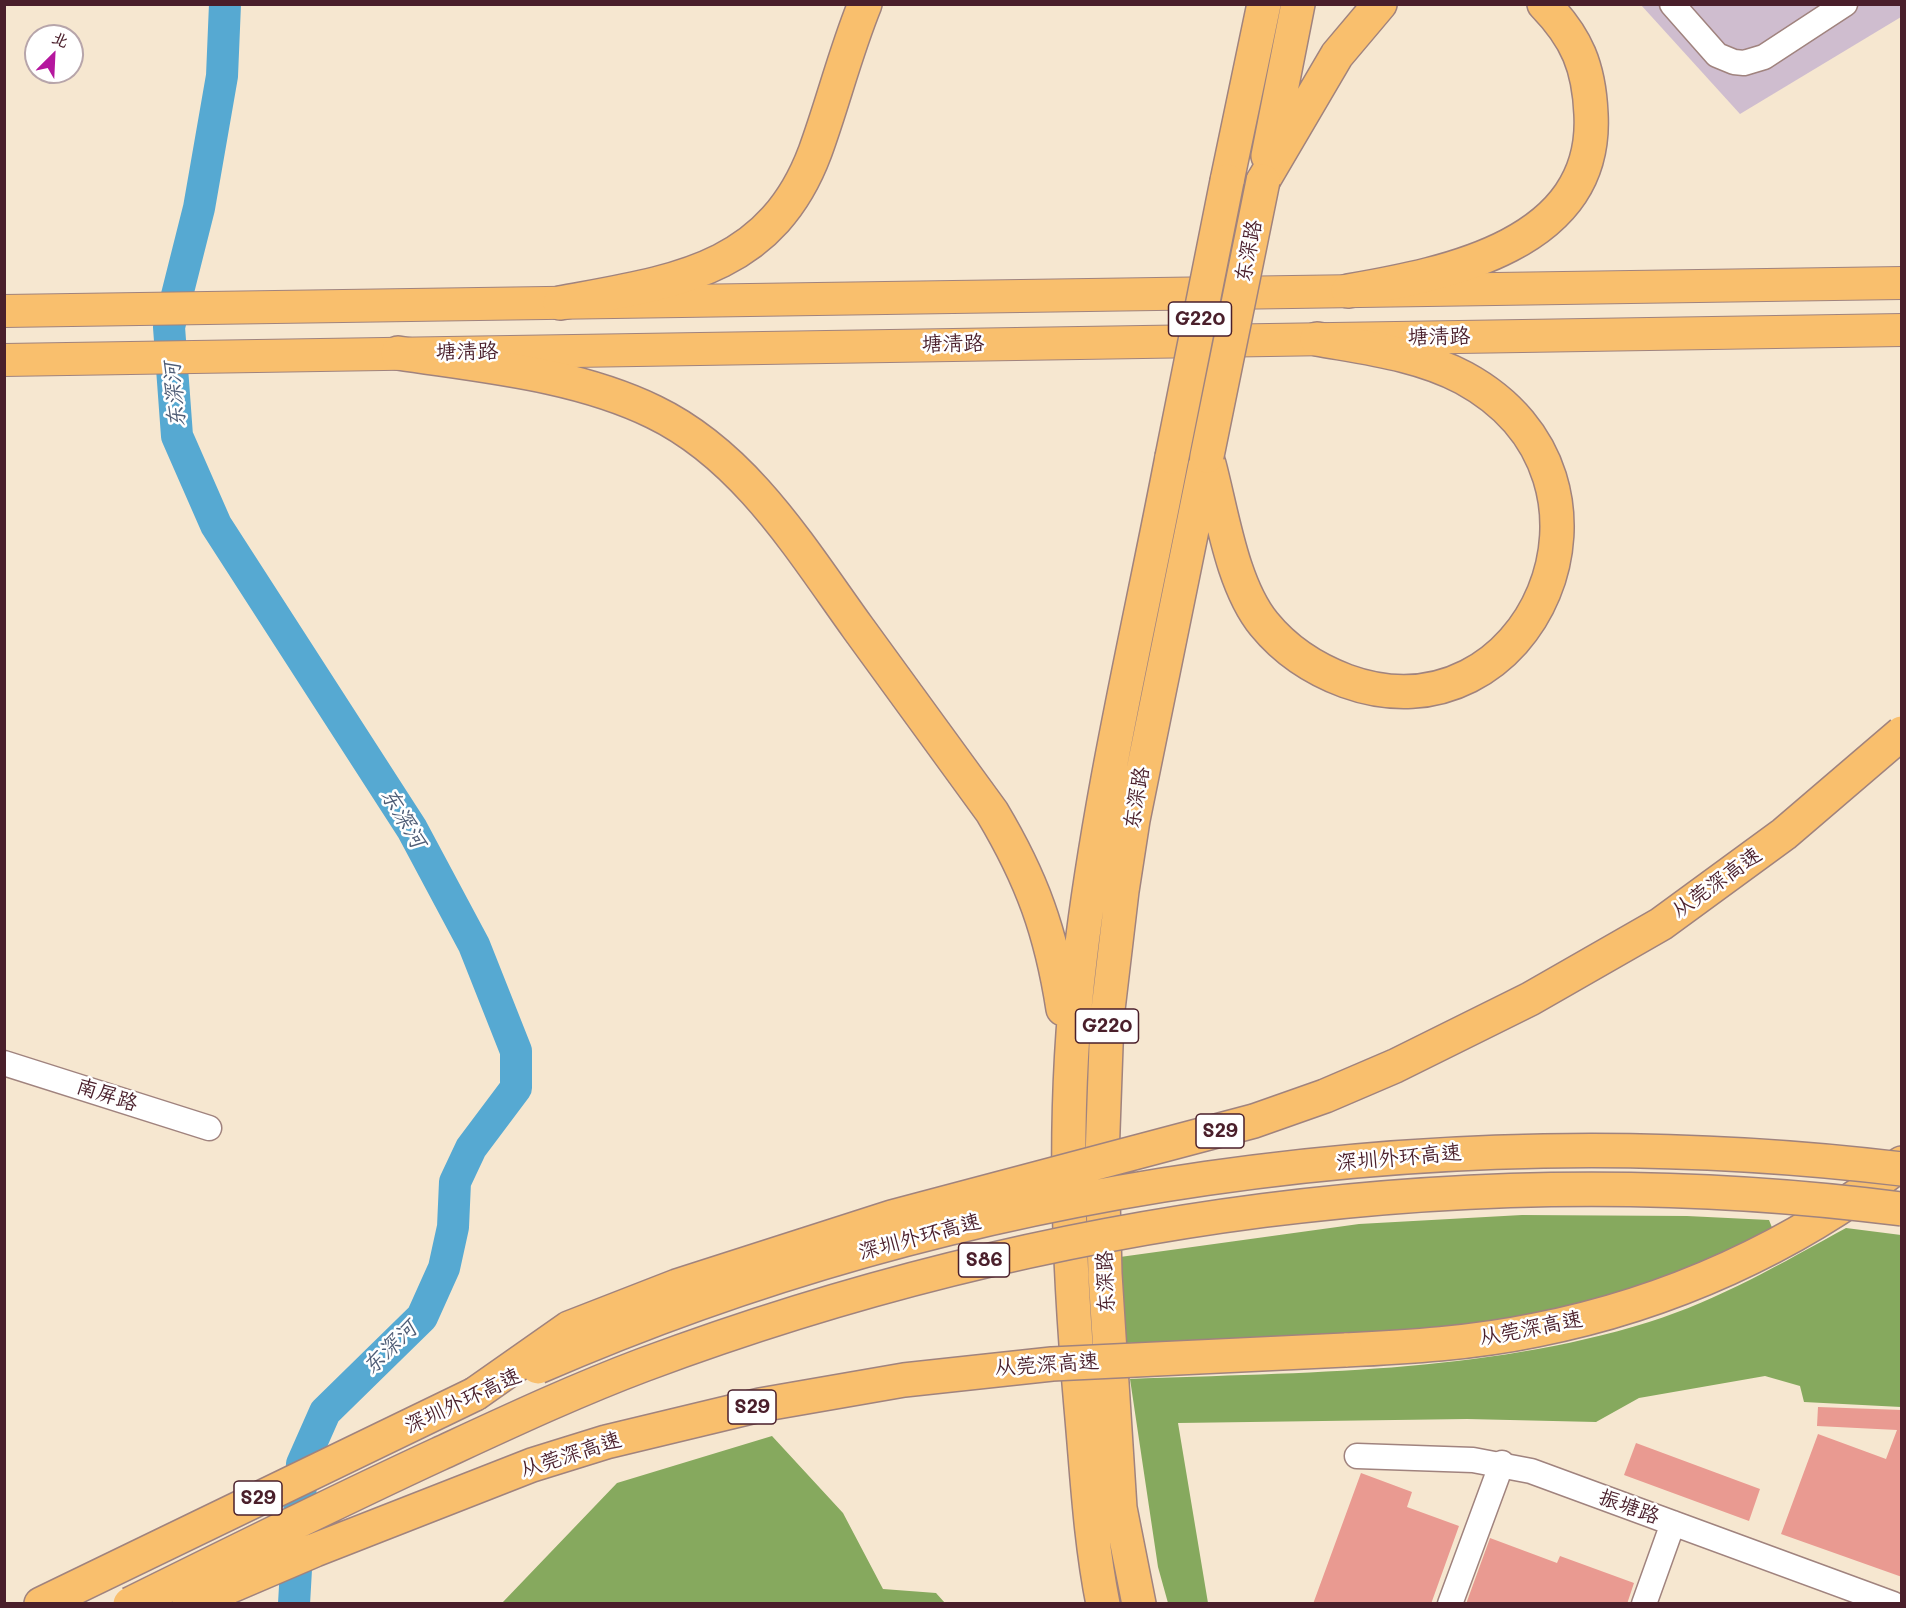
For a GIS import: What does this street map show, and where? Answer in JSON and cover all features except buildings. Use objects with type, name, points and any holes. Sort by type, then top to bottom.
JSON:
[{"type":"highway","points":[[560,303],[633,289],[693,273],[744,249],[766,232],[784,211],[800,186],[812,160],[865,4]]},
{"type":"highway","name":"东深路","points":[[1103,1604],[1095,1563],[1073,1320],[1070,1209],[1072,1070],[1080,961],[1098,840],[1172,457],[1264,4]]},
{"type":"highway","name":"东深路","points":[[1139,1604],[1120,1508],[1108,1331],[1102,1158],[1107,1018],[1133,820],[1298,4]]},
{"type":"highway","points":[[1263,181],[1337,55],[1380,4]]},
{"type":"highway","points":[[1347,291],[1420,279],[1491,254],[1522,239],[1546,222],[1570,196],[1585,164],[1592,128],[1590,91],[1581,58],[1566,27],[1544,4]]},
{"type":"highway","points":[[1208,456],[1231,547],[1249,600],[1264,624],[1290,650],[1319,671],[1379,691],[1404,693],[1432,688],[1460,679],[1507,649],[1543,598],[1557,549],[1555,498],[1539,448],[1505,408],[1464,379],[1433,365],[1392,352],[1317,339]]},
{"type":"highway","points":[[398,353],[534,376],[620,397],[655,412],[721,456],[795,540],[992,812],[1013,848],[1045,922],[1056,965],[1072,1070]]},
{"type":"highway","name":"从莞深高速","points":[[475,1394],[568,1328],[677,1286],[902,1214],[1254,1121],[1325,1096],[1395,1066],[1530,999],[1661,924],[1784,834],[1902,733]]},
{"type":"highway","name":"深圳外环高速","points":[[41,1604],[475,1394],[586,1346],[700,1302],[815,1265],[982,1220],[1175,1185],[1419,1155],[1520,1151],[1734,1154],[1902,1169]]},
{"type":"highway","name":"从莞深高速","points":[[189,1604],[315,1550],[532,1466],[606,1442],[760,1405],[904,1380],[1030,1366],[1439,1344],[1534,1331],[1647,1301],[1755,1256],[1824,1216],[1902,1163]]},
{"type":"highway","name":"深圳外环高速","points":[[130,1604],[382,1480],[639,1366],[844,1298],[1010,1254],[1200,1220],[1424,1194],[1541,1190],[1701,1192],[1798,1198],[1902,1209]]},
{"type":"main road","points":[[4,311],[1902,283]]},
{"type":"main road","name":"塘清路","points":[[4,360],[1902,330]]},
{"type":"street","points":[[1672,4],[1717,55],[1734,62],[1744,63],[1764,57],[1845,4]]},
{"type":"street","name":"南屏路","points":[[4,1063],[209,1128]]},
{"type":"street","name":"振塘路","points":[[1356,1456],[1502,1463],[1531,1471],[1893,1604]]},
{"type":"street","points":[[1450,1604],[1502,1463]]},
{"type":"street","points":[[1644,1604],[1673,1523]]},
{"type":"shaded area","points":[[1901,4],[1901,17],[1740,114],[1641,5]]},
{"type":"green space","points":[[1522,1215],[1687,1216],[1769,1220],[1773,1230],[1699,1265],[1580,1306],[1457,1328],[1343,1336],[1126,1343],[1120,1257],[1359,1224]]},
{"type":"green space","points":[[1846,1228],[1901,1235],[1901,1407],[1804,1402],[1800,1386],[1765,1376],[1639,1398],[1596,1422],[1467,1419],[1178,1423],[1208,1603],[1168,1603],[1158,1567],[1130,1379],[1326,1372],[1392,1367],[1522,1352],[1586,1339],[1649,1322],[1700,1303],[1750,1280]]},
{"type":"green space","points":[[772,1436],[843,1513],[883,1589],[936,1593],[945,1603],[502,1603],[617,1483]]},
{"type":"waterway","name":"东深河","points":[[225,4],[222,76],[199,208],[169,327],[177,436],[216,525],[412,829],[474,945],[516,1051],[516,1088],[471,1148],[455,1182],[453,1227],[444,1268],[422,1317],[325,1412],[302,1464],[294,1604]]}]
